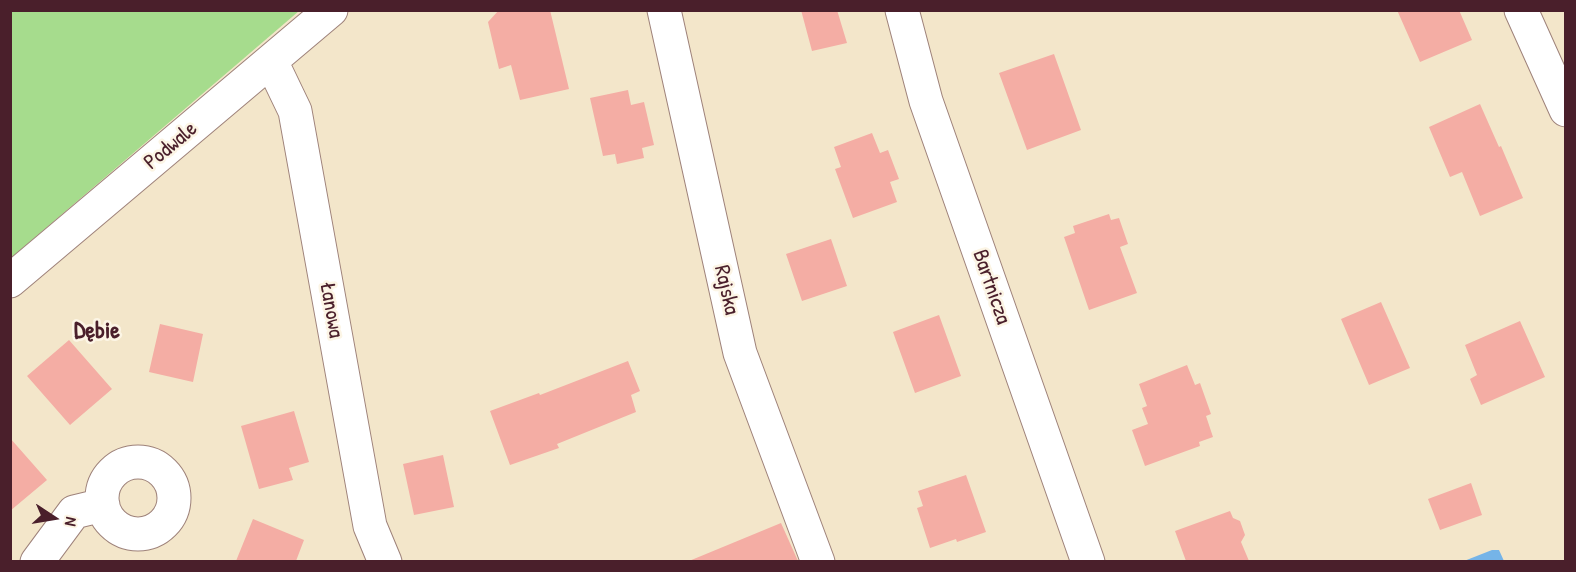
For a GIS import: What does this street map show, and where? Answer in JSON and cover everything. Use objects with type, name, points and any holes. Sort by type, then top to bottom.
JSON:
[{"type":"street","name":"Podwale","points":[[10,281],[331,10]]},
{"type":"street","name":"Rajska","points":[[664,10],[740,353],[818,561]]},
{"type":"street","name":"Bartnicza","points":[[902,10],[926,101],[1088,561]]},
{"type":"street","points":[[1521,10],[1566,110]]},
{"type":"street","name":"Łanowa","points":[[271,61],[295,111],[370,526],[385,561]]},
{"type":"street","points":[[37,561],[74,512],[103,504]]},
{"type":"green space","points":[[11,10],[299,10],[299,11],[11,258]]},
{"type":"water","points":[[1492,550],[1499,550],[1504,561],[1464,561]]},
{"type":"building","points":[[499,10],[550,10],[569,89],[520,100],[511,65],[499,69],[488,22]]},
{"type":"building","points":[[801,10],[837,10],[847,43],[812,51]]},
{"type":"building","points":[[1397,10],[1459,10],[1472,40],[1420,62]]},
{"type":"building","points":[[1054,54],[1081,130],[1027,150],[999,73]]},
{"type":"building","points":[[628,90],[631,105],[644,102],[654,145],[642,148],[644,158],[617,164],[615,154],[603,156],[590,98]]},
{"type":"building","points":[[1480,104],[1523,198],[1480,216],[1462,172],[1450,177],[1429,127]]},
{"type":"building","points":[[872,133],[880,153],[888,150],[899,179],[890,182],[897,202],[853,218],[835,169],[841,167],[834,147]]},
{"type":"building","points":[[1109,214],[1111,220],[1119,218],[1128,244],[1120,247],[1137,293],[1089,310],[1064,237],[1075,233],[1073,226]]},
{"type":"building","points":[[831,239],[847,286],[802,301],[786,254]]},
{"type":"building","points":[[1381,302],[1410,368],[1369,385],[1341,319]]},
{"type":"building","points":[[939,315],[961,376],[915,393],[893,332]]},
{"type":"building","points":[[1520,321],[1545,377],[1481,405],[1470,379],[1477,375],[1465,345]]},
{"type":"building","points":[[160,324],[203,334],[193,382],[149,372]]},
{"type":"building","points":[[69,340],[112,389],[70,425],[27,376]]},
{"type":"building","points":[[628,361],[640,391],[631,395],[636,412],[557,444],[559,448],[510,465],[490,411],[539,393],[540,395]]},
{"type":"building","points":[[1187,365],[1195,385],[1200,383],[1211,414],[1206,416],[1213,437],[1199,442],[1200,446],[1145,466],[1132,430],[1148,424],[1142,408],[1147,406],[1139,384]]},
{"type":"building","points":[[294,411],[309,462],[289,468],[293,480],[259,489],[241,426]]},
{"type":"building","points":[[10,438],[47,480],[10,511]]},
{"type":"building","points":[[443,455],[454,507],[414,515],[403,464]]},
{"type":"building","points":[[966,475],[986,532],[930,548],[917,508],[923,506],[918,491]]},
{"type":"building","points":[[1471,483],[1482,515],[1440,530],[1428,499]]},
{"type":"building","points":[[1230,511],[1233,518],[1240,521],[1245,535],[1241,542],[1249,561],[1186,561],[1175,531]]},
{"type":"building","points":[[253,519],[304,540],[296,561],[236,561]]},
{"type":"building","points":[[781,523],[798,561],[689,561]]},
{"type":"district","name":"Dębie","points":[[97,332]]}]
